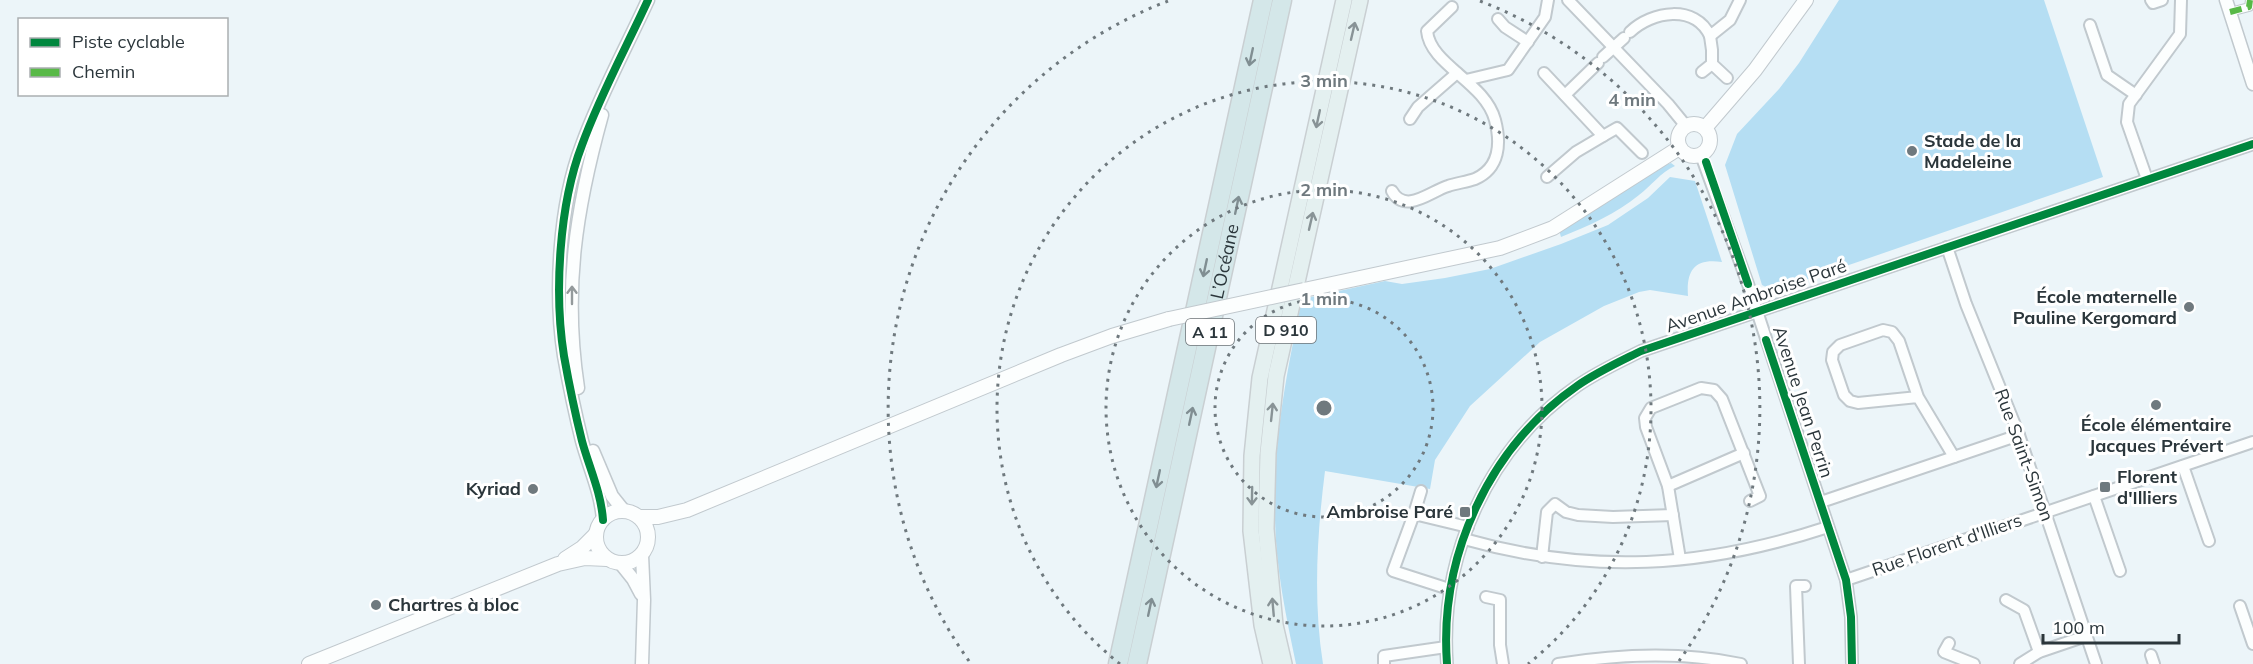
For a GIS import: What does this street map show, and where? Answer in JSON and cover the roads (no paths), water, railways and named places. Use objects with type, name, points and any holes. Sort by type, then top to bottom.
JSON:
[{"type":"highway","name":"L’Océane","points":[[1118,664],[1263,0]]},
{"type":"highway","name":"L’Océane","points":[[1137,664],[1282,0]]},
{"type":"main road","name":"D 910","points":[[1271,664],[1262,624],[1251,531],[1252,456],[1260,378],[1344,0]]},
{"type":"main road","name":"D 910","points":[[1284,664],[1275,625],[1266,529],[1268,453],[1276,376],[1360,0]]},
{"type":"main road","points":[[1705,128],[1755,70],[1806,0]]},
{"type":"main road","points":[[1696,124],[1705,128],[1710,137],[1708,148],[1701,155],[1691,157],[1679,148],[1679,133],[1686,126],[1696,124]]},
{"type":"main road","points":[[558,564],[582,548],[596,534],[603,519],[612,513],[624,511],[640,517],[658,517],[687,510],[1107,338],[1169,319],[1500,248],[1553,228],[1679,148]]},
{"type":"main road","points":[[309,664],[558,564],[585,558],[607,559],[621,564],[632,562],[642,555],[649,539],[687,510]]},
{"type":"main road","points":[[640,517],[647,527],[649,539]]},
{"type":"main road","points":[[596,534],[599,550],[607,559]]},
{"type":"street","points":[[603,519],[601,501],[582,441],[564,354],[559,290],[561,249],[569,190],[582,145],[648,0]]},
{"type":"street","points":[[1466,80],[1508,70],[1545,18],[1548,0]]},
{"type":"street","points":[[1568,0],[1686,126]]},
{"type":"street","points":[[1710,36],[1730,20],[1740,0]]},
{"type":"street","points":[[2151,0],[2152,3],[2162,0]]},
{"type":"street","points":[[2147,180],[2127,122],[2129,104],[2180,34],[2181,0]]},
{"type":"street","points":[[2226,0],[2253,84]]},
{"type":"street","points":[[2230,12],[2249,7],[2250,0]]},
{"type":"street","points":[[1392,191],[1395,197],[1408,202],[1420,200],[1447,186],[1477,178],[1494,162],[1499,148],[1495,120],[1490,108],[1473,86],[1437,53],[1428,41],[1427,31],[1452,7]]},
{"type":"street","points":[[1565,95],[1638,24],[1651,17],[1678,14],[1693,18],[1706,26],[1710,36],[1712,64],[1727,78]]},
{"type":"street","points":[[1498,19],[1505,27],[1528,42]]},
{"type":"street","points":[[2090,25],[2107,75],[2136,95]]},
{"type":"street","points":[[1702,72],[1712,64]]},
{"type":"street","points":[[1410,120],[1418,107],[1457,73]]},
{"type":"street","points":[[1544,73],[1603,136]]},
{"type":"street","points":[[611,80],[577,216],[572,268],[572,323],[575,367],[590,443],[612,496],[624,511]]},
{"type":"street","points":[[1547,177],[1576,152],[1617,128],[1642,153]]},
{"type":"street","name":"Avenue Ambroise Paré","points":[[1447,664],[1449,589],[1474,510],[1489,483],[1517,443],[1544,413],[1576,387],[1608,367],[1641,351],[2253,144]]},
{"type":"street","name":"Avenue Jean Perrin","points":[[1701,155],[1706,162],[1757,311],[1846,580],[1852,628],[1852,664]]},
{"type":"street","points":[[575,191],[577,216]]},
{"type":"street","name":"Rue Saint-Simon","points":[[1947,247],[1966,304],[2019,435],[2096,664]]},
{"type":"street","points":[[1917,397],[1850,402],[1844,395],[1832,360],[1833,352],[1840,345],[1882,330],[1892,332],[1899,340],[1917,397],[1954,457]]},
{"type":"street","points":[[1680,559],[1668,486],[1646,427],[1645,418],[1651,408],[1701,388],[1714,390],[1722,399],[1760,496],[1750,501]]},
{"type":"street","points":[[1821,502],[2019,435]]},
{"type":"street","name":"Rue Florent d'Illiers","points":[[1846,580],[2253,442]]},
{"type":"street","points":[[1668,486],[1744,453]]},
{"type":"street","points":[[2183,466],[2209,541]]},
{"type":"street","points":[[1421,491],[1394,571],[1449,589]]},
{"type":"street","points":[[2094,496],[2120,571]]},
{"type":"street","points":[[1542,557],[1547,512],[1555,504],[1566,512],[1578,515],[1613,518],[1673,515]]},
{"type":"street","points":[[1413,514],[1468,527]]},
{"type":"street","points":[[1464,539],[1498,549],[1542,557],[1626,563],[1718,556],[1828,527]]},
{"type":"street","points":[[642,555],[644,600],[642,664]]},
{"type":"street","points":[[621,564],[633,579],[644,600]]},
{"type":"street","points":[[1799,664],[1796,586],[1805,586]]},
{"type":"street","points":[[1486,597],[1500,600],[1500,645],[1503,664]]},
{"type":"street","points":[[2006,600],[2024,610],[2039,652]]},
{"type":"street","points":[[2240,606],[2253,644]]},
{"type":"street","points":[[2020,664],[2039,652],[2086,636]]},
{"type":"street","points":[[1949,643],[1944,652],[1974,664]]},
{"type":"street","points":[[1384,664],[1384,656],[1446,647]]},
{"type":"street","points":[[1558,664],[1615,656],[1652,654],[1689,656],[1741,664]]},
{"type":"place","name":"Stade de la Madeleine","points":[[1912,151]]},
{"type":"place","name":"École maternelle Pauline Kergomard","points":[[2189,307]]},
{"type":"place","name":"École élémentaire Jacques Prévert","points":[[2156,405]]},
{"type":"place","name":"Florent d'Illiers","points":[[2105,487]]},
{"type":"place","name":"Kyriad","points":[[533,489]]},
{"type":"place","name":"Ambroise Paré","points":[[1465,512]]},
{"type":"place","name":"Chartres à bloc","points":[[376,605]]}]
